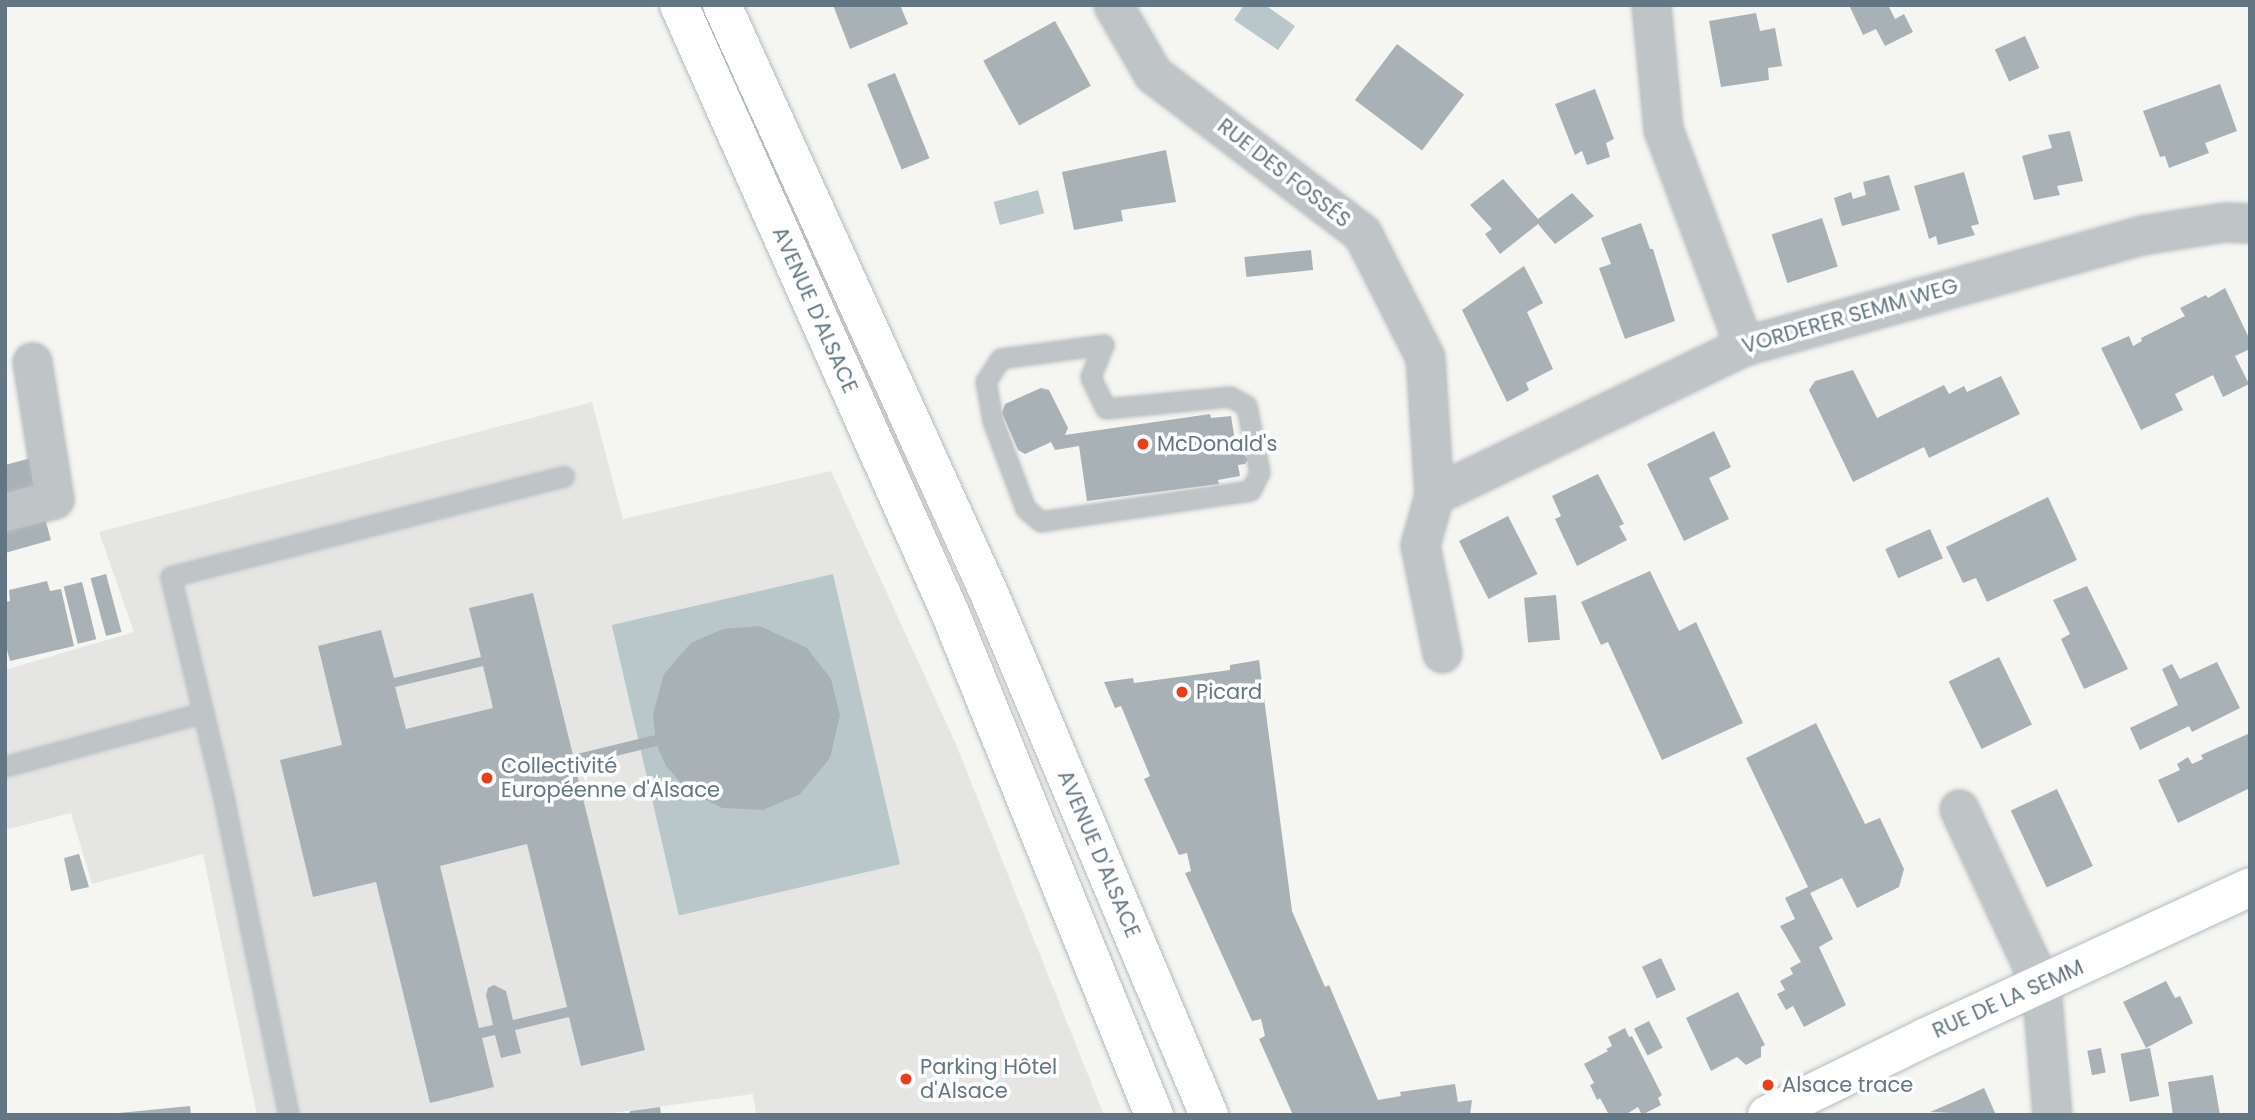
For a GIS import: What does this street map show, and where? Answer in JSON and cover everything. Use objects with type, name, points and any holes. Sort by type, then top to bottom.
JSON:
[{"type":"main road","name":"AVENUE D'ALSACE","points":[[679,5],[951,615],[1154,1115]]},
{"type":"main road","name":"AVENUE D'ALSACE","points":[[722,5],[989,593],[1209,1115]]},
{"type":"main road","points":[[951,615],[989,593]]},
{"type":"main road","name":"RUE DE LA SEMM","points":[[1767,1115],[1926,1037],[2250,887]]},
{"type":"street","name":"RUE DES FOSSÉS","points":[[1113,5],[1153,74],[1362,233],[1425,357],[1434,495],[1420,545],[1442,653]]},
{"type":"street","points":[[1651,5],[1663,129],[1744,346]]},
{"type":"street","name":"VORDERER SEMM WEG","points":[[1434,495],[1744,346],[2141,235],[2224,222],[2250,223]]},
{"type":"street","points":[[5,512],[54,499],[32,362]]},
{"type":"street","points":[[1959,809],[2041,985],[2052,1115]]},
{"type":"lane","points":[[1104,345],[1091,378],[1106,409],[1230,397],[1247,406],[1260,473],[1251,491],[1041,522],[1026,509],[993,421],[986,383],[1001,359],[1104,345]]},
{"type":"lane","points":[[289,1115],[225,802],[171,578],[564,477]]},
{"type":"lane","points":[[5,767],[204,713]]},
{"type":"shaded area","points":[[1244,5],[1265,5],[1295,26],[1278,50],[1234,20]]},
{"type":"shaded area","points":[[1038,190],[1044,213],[1000,225],[994,202]]},
{"type":"shaded area","name":"Collectivité Européenne d'Alsace","points":[[592,402],[623,519],[831,471],[955,742],[1104,1115],[756,1115],[753,1094],[597,1115],[257,1115],[203,854],[92,884],[71,813],[5,830],[5,670],[134,632],[99,532]]},
{"type":"shaded area","points":[[833,574],[900,864],[679,915],[612,625]]},
{"type":"building","points":[[833,5],[900,5],[908,24],[850,49]]},
{"type":"building","points":[[1849,5],[1888,5],[1895,19],[1904,14],[1913,32],[1885,46],[1876,29],[1863,35]]},
{"type":"building","points":[[1756,13],[1760,31],[1775,28],[1782,66],[1768,68],[1769,80],[1721,87],[1709,21]]},
{"type":"building","points":[[1055,21],[1091,86],[1019,125],[983,61]]},
{"type":"building","points":[[2025,36],[2039,68],[2009,81],[1995,49]]},
{"type":"building","points":[[1397,44],[1464,95],[1422,150],[1355,100]]},
{"type":"building","points":[[895,73],[929,158],[902,170],[867,84]]},
{"type":"building","points":[[2220,84],[2237,131],[2205,143],[2209,153],[2169,168],[2165,156],[2160,157],[2143,111]]},
{"type":"building","points":[[1595,89],[1614,139],[1606,143],[1610,157],[1587,165],[1582,151],[1575,155],[1555,104]]},
{"type":"building","points":[[2070,131],[2083,181],[2057,186],[2060,195],[2034,200],[2022,156],[2052,148],[2048,135]]},
{"type":"building","points":[[1166,150],[1176,202],[1121,210],[1123,221],[1074,230],[1062,172]]},
{"type":"building","points":[[1964,172],[1979,224],[1971,226],[1975,235],[1938,245],[1936,236],[1929,239],[1914,186]]},
{"type":"building","points":[[1889,175],[1900,210],[1842,226],[1834,198],[1851,192],[1853,199],[1866,195],[1863,182]]},
{"type":"building","points":[[1503,179],[1538,219],[1572,193],[1594,216],[1555,244],[1538,224],[1500,254],[1485,234],[1492,229],[1470,205]]},
{"type":"building","points":[[1822,218],[1838,267],[1787,283],[1772,234]]},
{"type":"building","points":[[1641,223],[1650,249],[1653,249],[1675,321],[1625,339],[1599,268],[1611,264],[1601,238]]},
{"type":"building","points":[[1311,250],[1313,270],[1246,277],[1244,257]]},
{"type":"building","points":[[1524,266],[1543,303],[1527,312],[1553,369],[1526,383],[1529,390],[1507,402],[1462,310]]},
{"type":"building","points":[[2225,288],[2250,340],[2250,349],[2235,356],[2249,384],[2223,397],[2213,375],[2175,394],[2183,410],[2141,430],[2101,348],[2129,336],[2133,346],[2142,341],[2141,338],[2185,316],[2180,308],[2206,295],[2208,298]]},
{"type":"building","points":[[1853,370],[1877,418],[1944,385],[1949,394],[1964,386],[1967,392],[2001,376],[2020,414],[1929,458],[1924,447],[1853,482],[1809,390],[1815,381]]},
{"type":"building","name":"McDonald's","points":[[1041,388],[1049,390],[1068,428],[1065,435],[1210,414],[1211,418],[1231,416],[1237,453],[1243,453],[1248,459],[1245,464],[1238,465],[1240,476],[1218,480],[1219,484],[1087,501],[1079,446],[1055,450],[1051,442],[1025,454],[1018,450],[1002,413],[1005,404]]},
{"type":"building","points":[[1714,431],[1731,467],[1709,478],[1729,519],[1684,541],[1647,464]]},
{"type":"building","points":[[35,457],[41,484],[5,500],[5,465]]},
{"type":"building","points":[[1598,474],[1624,524],[1619,526],[1627,540],[1577,566],[1555,519],[1561,516],[1552,496]]},
{"type":"building","points":[[2048,497],[2077,560],[1987,602],[1976,578],[1963,583],[1946,547]]},
{"type":"building","points":[[44,515],[51,540],[5,553],[5,524]]},
{"type":"building","points":[[1508,516],[1538,574],[1489,599],[1459,541]]},
{"type":"building","points":[[1930,529],[1943,558],[1898,578],[1885,549]]},
{"type":"building","points":[[1650,571],[1679,631],[1696,622],[1743,723],[1662,760],[1608,642],[1601,645],[1581,602]]},
{"type":"building","points":[[106,574],[122,632],[106,636],[91,578]]},
{"type":"building","points":[[47,581],[50,591],[61,589],[74,646],[10,661],[5,642],[5,602],[10,601],[9,590]]},
{"type":"building","points":[[82,582],[96,639],[78,644],[64,587]]},
{"type":"building","points":[[2087,586],[2128,669],[2084,689],[2061,639],[2070,634],[2053,600]]},
{"type":"building","points":[[533,593],[573,755],[655,735],[653,714],[664,674],[691,643],[723,629],[760,626],[807,648],[831,679],[840,715],[830,758],[800,794],[763,810],[722,808],[688,791],[666,766],[657,746],[575,766],[645,1050],[581,1066],[569,1017],[515,1030],[521,1053],[501,1058],[495,1035],[482,1038],[494,1087],[430,1103],[376,882],[313,897],[280,760],[342,745],[318,646],[381,630],[394,678],[481,657],[469,608]],"holes":[[[483,666],[493,708],[406,729],[395,687]],[[527,844],[567,1007],[513,1020],[506,991],[494,985],[488,988],[486,995],[493,1025],[479,1028],[440,866]]]},
{"type":"building","points":[[1556,595],[1560,640],[1528,643],[1524,598]]},
{"type":"building","points":[[1999,657],[2032,724],[1982,749],[1949,682]]},
{"type":"building","points":[[1259,660],[1292,911],[1325,987],[1329,985],[1378,1100],[1401,1096],[1400,1092],[1455,1084],[1458,1102],[1472,1100],[1470,1115],[1293,1115],[1259,1039],[1265,1036],[1261,1019],[1252,1021],[1185,873],[1191,871],[1187,853],[1179,855],[1144,779],[1150,776],[1121,706],[1115,708],[1104,682],[1133,678],[1134,683],[1230,670],[1230,665]]},
{"type":"building","points":[[2217,662],[2240,708],[2192,732],[2189,726],[2140,750],[2130,728],[2178,705],[2162,669],[2172,664],[2180,679]]},
{"type":"building","points":[[1816,723],[1865,824],[1880,818],[1904,869],[1899,887],[1857,908],[1842,878],[1810,893],[1833,939],[1819,947],[1846,1005],[1804,1027],[1793,1006],[1786,1010],[1777,994],[1785,990],[1780,981],[1793,974],[1790,968],[1801,962],[1780,926],[1795,919],[1785,898],[1808,887],[1746,758]]},
{"type":"building","points":[[2250,733],[2250,788],[2178,823],[2158,780],[2180,770],[2177,764],[2188,757],[2192,764],[2203,759],[2201,755]]},
{"type":"building","points":[[2057,789],[2093,866],[2047,888],[2011,811]]},
{"type":"building","points":[[79,854],[89,887],[71,891],[64,858]]},
{"type":"building","points":[[1661,958],[1676,990],[1657,999],[1642,967]]},
{"type":"building","points":[[2166,981],[2175,998],[2180,996],[2193,1023],[2146,1048],[2123,1002]]},
{"type":"building","points":[[1738,992],[1765,1045],[1761,1047],[1761,1057],[1746,1065],[1737,1057],[1711,1071],[1686,1018]]},
{"type":"building","points":[[1649,1021],[1663,1048],[1647,1055],[1634,1029]]},
{"type":"building","points":[[1625,1028],[1629,1037],[1632,1036],[1662,1095],[1658,1098],[1661,1105],[1642,1115],[1638,1107],[1625,1115],[1609,1115],[1600,1098],[1597,1100],[1590,1085],[1594,1083],[1584,1064],[1608,1051],[1606,1049],[1612,1046],[1608,1037]]},
{"type":"building","points":[[2101,1048],[2106,1073],[2092,1075],[2087,1051]]},
{"type":"building","points":[[2150,1048],[2159,1096],[2130,1102],[2121,1054]]},
{"type":"building","points":[[2213,1075],[2220,1115],[2173,1115],[2168,1082]]},
{"type":"building","points":[[1984,1088],[1996,1115],[1930,1112],[1958,1100]]},
{"type":"building","points":[[190,1106],[191,1115],[119,1115],[119,1113]]},
{"type":"building","points":[[660,1107],[661,1115],[629,1115],[630,1111]]},
{"type":"place","name":"McDonald's","points":[[1143,444]]},
{"type":"place","name":"Picard","points":[[1182,692]]},
{"type":"place","name":"Collectivité Européenne d'Alsace","points":[[487,778]]},
{"type":"place","name":"Parking Hôtel d'Alsace","points":[[906,1079]]},
{"type":"place","name":"Alsace trace","points":[[1768,1085]]}]
